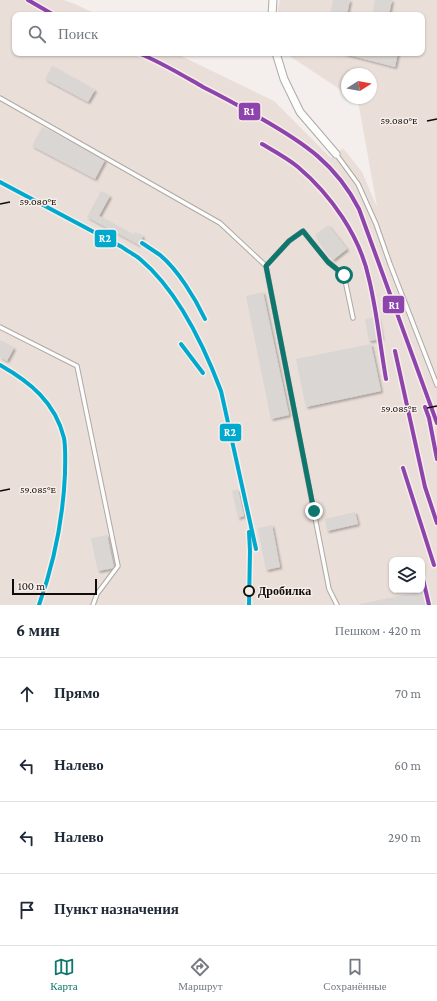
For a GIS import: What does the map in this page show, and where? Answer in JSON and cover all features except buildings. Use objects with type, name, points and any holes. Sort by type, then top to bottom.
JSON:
[{"type":"street","points":[[272,12],[273,0]]},
{"type":"street","points":[[277,56],[284,79],[300,112],[336,154]]},
{"type":"lane","points":[[0,98],[220,223],[266,266],[329,588],[337,605]]},
{"type":"lane","points":[[336,154],[358,184],[376,224],[437,385]]},
{"type":"lane","points":[[266,266],[289,241],[303,231],[328,262],[344,275],[353,318]]},
{"type":"lane","points":[[0,327],[77,366],[118,566],[96,594],[93,605]]},
{"type":"shaded area","points":[[0,0],[63,0],[92,12],[12,12],[12,56],[181,56],[274,101],[331,158],[343,148],[362,172],[377,207],[359,104],[377,104],[377,68],[341,68],[341,90],[290,56],[425,56],[425,12],[278,12],[280,0],[437,0],[437,605],[0,605]]},
{"type":"transit line","name":"R1","points":[[28,0],[49,12]]},
{"type":"transit line","name":"R1","points":[[145,56],[248,111],[292,137],[318,156],[340,179],[359,209],[437,423]]},
{"type":"transit line","name":"R1","points":[[262,144],[298,167],[322,190],[333,203],[359,247],[365,263],[372,291],[386,379]]},
{"type":"transit line","name":"R2","points":[[0,182],[122,247],[140,259],[166,286],[198,338],[221,391],[256,549]]},
{"type":"transit line","name":"R2","points":[[142,243],[167,261],[180,276],[205,319]]},
{"type":"transit line","name":"R2","points":[[181,344],[203,373]]},
{"type":"transit line","name":"R1","points":[[395,351],[425,487],[437,523]]},
{"type":"transit line","name":"R2","points":[[0,365],[40,394],[54,414],[60,425],[64,438],[65,474],[60,524],[49,573],[39,605]]},
{"type":"transit line","name":"R1","points":[[425,407],[429,418],[437,459]]},
{"type":"transit line","name":"R1","points":[[403,468],[434,565]]},
{"type":"transit line","name":"R2","points":[[249,532],[249,605]]},
{"type":"transit line","name":"R1","points":[[425,588],[429,605]]},
{"type":"place","name":"Дробилка","points":[[249,591]]},
{"type":"route","points":[[314,511],[266,266],[289,241],[303,231],[328,262],[344,275]]}]
